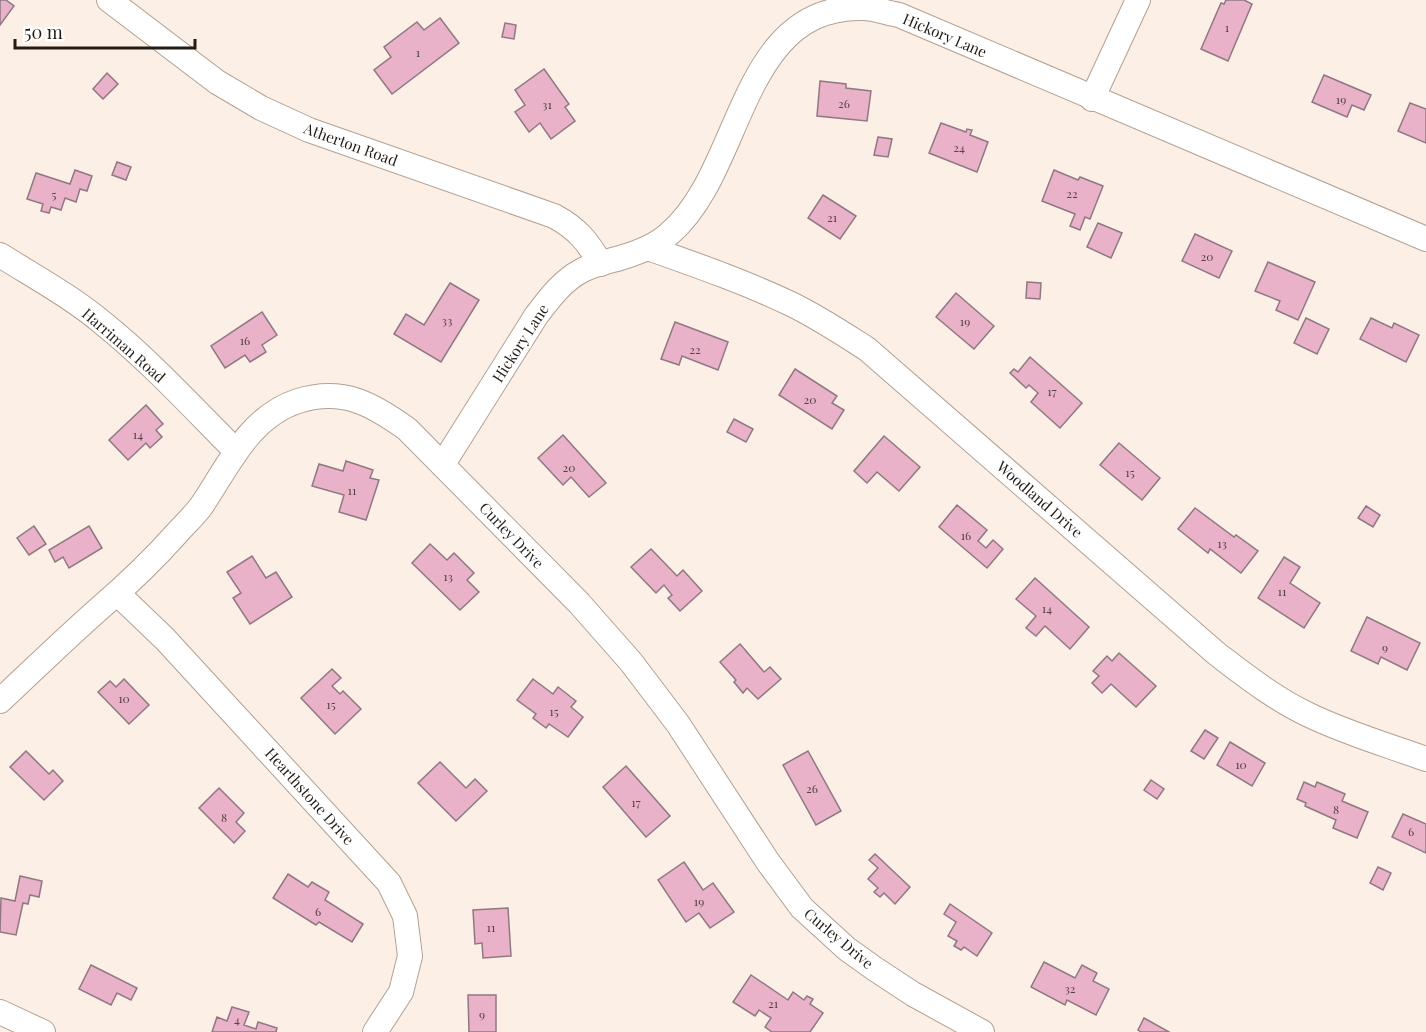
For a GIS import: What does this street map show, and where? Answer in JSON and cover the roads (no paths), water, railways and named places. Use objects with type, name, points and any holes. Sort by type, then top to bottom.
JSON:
[{"type":"street","name":"Atherton Road","points":[[109,0],[210,77],[261,108],[319,134],[554,216],[570,225],[584,237],[601,264]]},
{"type":"street","points":[[1092,99],[1138,0]]},
{"type":"street","name":"Hickory Lane","points":[[442,464],[536,316],[563,284],[581,271],[648,248],[669,234],[687,215],[712,174],[747,96],[770,55],[796,27],[829,12],[864,8],[899,15],[1092,99],[1426,239]]},
{"type":"street","name":"Woodland Drive","points":[[648,248],[731,279],[828,323],[900,376],[1208,646],[1246,676],[1310,716],[1426,759]]},
{"type":"street","name":"Harriman Road","points":[[0,255],[63,294],[103,323],[145,360],[237,451]]},
{"type":"street","name":"Curley Drive","points":[[0,700],[157,555],[200,508],[249,433],[262,421],[298,401],[332,396],[368,404],[407,429],[579,603],[631,662],[678,724],[768,862],[802,908],[839,943],[875,969],[913,994],[982,1032]]},
{"type":"street","name":"Hearthstone Drive","points":[[117,594],[165,639],[389,883],[405,916],[410,956],[401,992],[375,1032]]},
{"type":"street","points":[[0,1012],[43,1032]]}]
